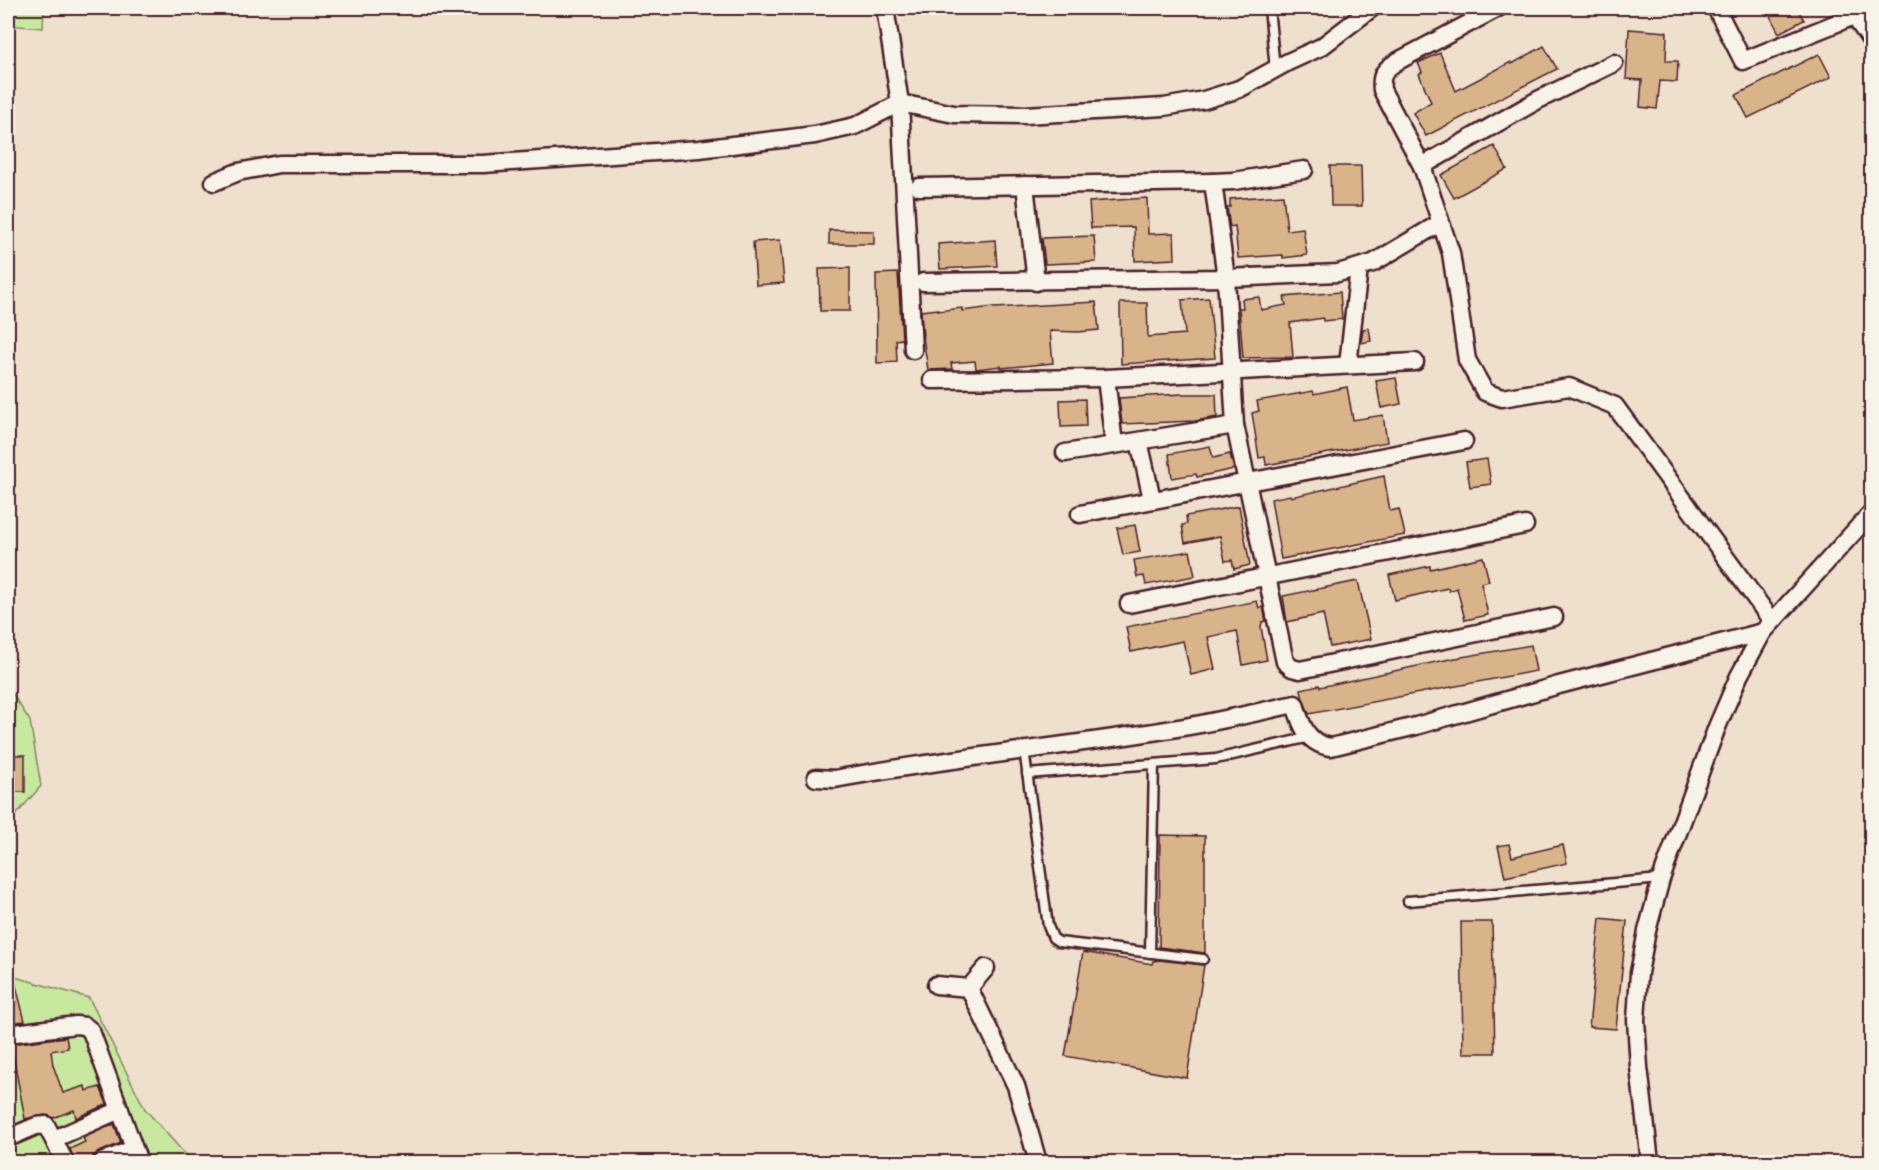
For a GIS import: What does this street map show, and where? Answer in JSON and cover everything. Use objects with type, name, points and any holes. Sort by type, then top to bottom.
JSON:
[{"type":"street","points":[[885,8],[900,103],[913,350]]},
{"type":"street","points":[[214,182],[238,172],[279,164],[483,164],[699,149],[815,135],[855,126],[900,103],[954,114],[1025,115],[1164,107],[1204,100],[1239,89],[1321,47],[1372,8]]},
{"type":"street","points":[[1498,8],[1385,69],[1381,78],[1382,90],[1422,166],[1450,253],[1467,360],[1485,392],[1502,398],[1569,387],[1615,406],[1768,626]]},
{"type":"street","points":[[1716,8],[1743,61],[1852,12],[1872,42]]},
{"type":"street","points":[[1422,166],[1538,100],[1614,63]]},
{"type":"street","points":[[919,187],[1213,182],[1304,170]]},
{"type":"street","points":[[1213,182],[1226,278],[1235,425],[1285,662],[1292,668],[1300,670],[1554,617]]},
{"type":"street","points":[[1025,185],[1036,282]]},
{"type":"street","points":[[923,282],[1226,278],[1338,273],[1373,263],[1440,223]]},
{"type":"street","points":[[1348,365],[1359,268]]},
{"type":"street","points":[[932,380],[1106,378],[1415,362]]},
{"type":"street","points":[[1106,378],[1114,444]]},
{"type":"street","points":[[1065,453],[1235,425]]},
{"type":"street","points":[[1138,441],[1152,499]]},
{"type":"street","points":[[1080,514],[1464,441]]},
{"type":"street","points":[[1650,1162],[1639,1067],[1637,1008],[1639,973],[1661,879],[1717,727],[1739,676],[1768,626],[1872,512]]},
{"type":"street","points":[[1129,604],[1525,525]]},
{"type":"street","points":[[816,778],[835,779],[1201,724],[1295,705],[1300,722],[1310,737],[1323,746],[1331,747],[1416,726],[1768,626]]},
{"type":"street","points":[[969,988],[986,968]]},
{"type":"street","points":[[936,986],[969,988]]},
{"type":"street","points":[[969,988],[1016,1086],[1038,1162]]},
{"type":"street","points":[[8,1034],[76,1025],[85,1026],[91,1031],[136,1156],[102,1162]]},
{"type":"street","points":[[54,1139],[120,1110]]},
{"type":"street","points":[[8,1138],[46,1125],[65,1162]]},
{"type":"lane","points":[[1269,8],[1275,69]]},
{"type":"lane","points":[[1027,774],[1216,759],[1310,737]]},
{"type":"lane","points":[[1024,749],[1048,926],[1053,938],[1059,942],[1203,959]]},
{"type":"lane","points":[[1150,953],[1154,764]]},
{"type":"lane","points":[[1408,901],[1661,879]]},
{"type":"green space","points":[[8,8],[44,8],[43,28],[8,25]]},
{"type":"green space","points":[[8,687],[30,721],[41,786],[8,824]]},
{"type":"green space","points":[[8,975],[89,998],[145,1109],[192,1162],[8,1162]]},
{"type":"building","points":[[1766,8],[1797,8],[1804,20],[1779,33]]},
{"type":"building","points":[[1629,29],[1667,32],[1666,61],[1678,61],[1677,82],[1660,81],[1657,109],[1640,107],[1642,80],[1626,79]]},
{"type":"building","points":[[1544,46],[1557,69],[1426,136],[1413,113],[1431,102],[1419,74],[1422,72],[1418,63],[1440,53],[1456,91]]},
{"type":"building","points":[[1819,54],[1831,77],[1748,118],[1736,95]]},
{"type":"building","points":[[1494,146],[1507,169],[1454,198],[1441,175]]},
{"type":"building","points":[[1330,166],[1361,166],[1362,206],[1331,206]]},
{"type":"building","points":[[1283,195],[1287,230],[1303,228],[1307,255],[1283,258],[1283,255],[1238,258],[1235,226],[1230,227],[1227,207],[1230,207],[1230,199]]},
{"type":"building","points":[[1147,198],[1148,234],[1174,233],[1175,259],[1135,261],[1134,227],[1091,228],[1089,202]]},
{"type":"building","points":[[829,230],[874,231],[874,244],[829,244]]},
{"type":"building","points":[[1094,236],[1096,262],[1045,264],[1042,238]]},
{"type":"building","points":[[780,240],[784,283],[756,285],[753,242]]},
{"type":"building","points":[[995,240],[997,266],[940,269],[938,244]]},
{"type":"building","points":[[850,268],[850,311],[820,311],[819,269]]},
{"type":"building","points":[[898,273],[902,339],[896,340],[897,362],[877,363],[876,274]]},
{"type":"building","points":[[1340,292],[1342,319],[1323,321],[1323,318],[1290,323],[1293,357],[1243,358],[1239,308],[1243,308],[1242,299],[1259,297],[1261,310],[1286,305],[1284,297]]},
{"type":"building","points":[[1209,298],[1215,358],[1121,364],[1120,303],[1147,303],[1148,337],[1185,334],[1182,300]]},
{"type":"building","points":[[1096,302],[1099,330],[1050,331],[1053,363],[976,369],[975,361],[951,363],[952,369],[928,370],[921,311],[962,308],[962,311],[993,307]]},
{"type":"building","points":[[1369,328],[1371,341],[1361,343],[1363,329]]},
{"type":"building","points":[[1396,378],[1401,404],[1381,408],[1376,381]]},
{"type":"building","points":[[1347,387],[1353,420],[1383,415],[1387,442],[1266,465],[1265,457],[1259,458],[1252,413],[1259,411],[1257,401],[1313,391],[1314,394]]},
{"type":"building","points":[[1216,394],[1217,417],[1195,421],[1122,424],[1119,398]]},
{"type":"building","points":[[1085,399],[1086,426],[1061,427],[1060,400]]},
{"type":"building","points":[[1210,446],[1213,458],[1230,454],[1234,469],[1197,477],[1196,474],[1172,478],[1169,454]]},
{"type":"building","points":[[1487,459],[1491,484],[1470,487],[1466,462]]},
{"type":"building","points":[[1384,476],[1390,511],[1399,509],[1405,535],[1281,559],[1271,499],[1290,495],[1291,497]]},
{"type":"building","points":[[1239,506],[1250,565],[1234,569],[1232,560],[1225,561],[1220,536],[1185,543],[1182,525],[1187,524],[1186,516]]},
{"type":"building","points":[[1135,525],[1140,552],[1123,555],[1117,528]]},
{"type":"building","points":[[1190,551],[1195,576],[1146,585],[1144,576],[1137,577],[1134,560]]},
{"type":"building","points":[[1483,557],[1489,581],[1481,583],[1488,615],[1465,620],[1457,588],[1395,600],[1389,575],[1430,566],[1430,569]]},
{"type":"building","points":[[1358,581],[1371,639],[1330,647],[1323,614],[1287,622],[1283,596]]},
{"type":"building","points":[[1257,601],[1259,608],[1263,607],[1266,621],[1262,622],[1261,627],[1267,660],[1243,665],[1237,631],[1208,637],[1215,669],[1191,675],[1183,641],[1131,652],[1126,627]]},
{"type":"building","points":[[1531,645],[1536,671],[1309,714],[1302,696],[1301,689]]},
{"type":"building","points":[[8,755],[25,755],[25,792],[8,792]]},
{"type":"building","points":[[1160,835],[1205,836],[1205,953],[1159,947]]},
{"type":"building","points":[[1509,844],[1512,857],[1563,845],[1567,863],[1505,877],[1498,846]]},
{"type":"building","points":[[1600,918],[1627,921],[1616,1029],[1589,1027]]},
{"type":"building","points":[[1461,922],[1492,922],[1495,1053],[1463,1053]]},
{"type":"building","points":[[1083,952],[1152,964],[1153,961],[1159,960],[1204,965],[1187,1078],[1065,1056]]},
{"type":"building","points":[[8,970],[12,970],[25,1021],[8,1023]]},
{"type":"building","points":[[66,1037],[68,1048],[51,1051],[53,1065],[63,1093],[85,1086],[86,1091],[100,1087],[107,1104],[76,1118],[74,1110],[53,1118],[45,1115],[25,1119],[11,1044]]},
{"type":"building","points":[[114,1124],[121,1143],[97,1153],[93,1156],[92,1162],[75,1162],[70,1149],[85,1142],[83,1138]]}]
